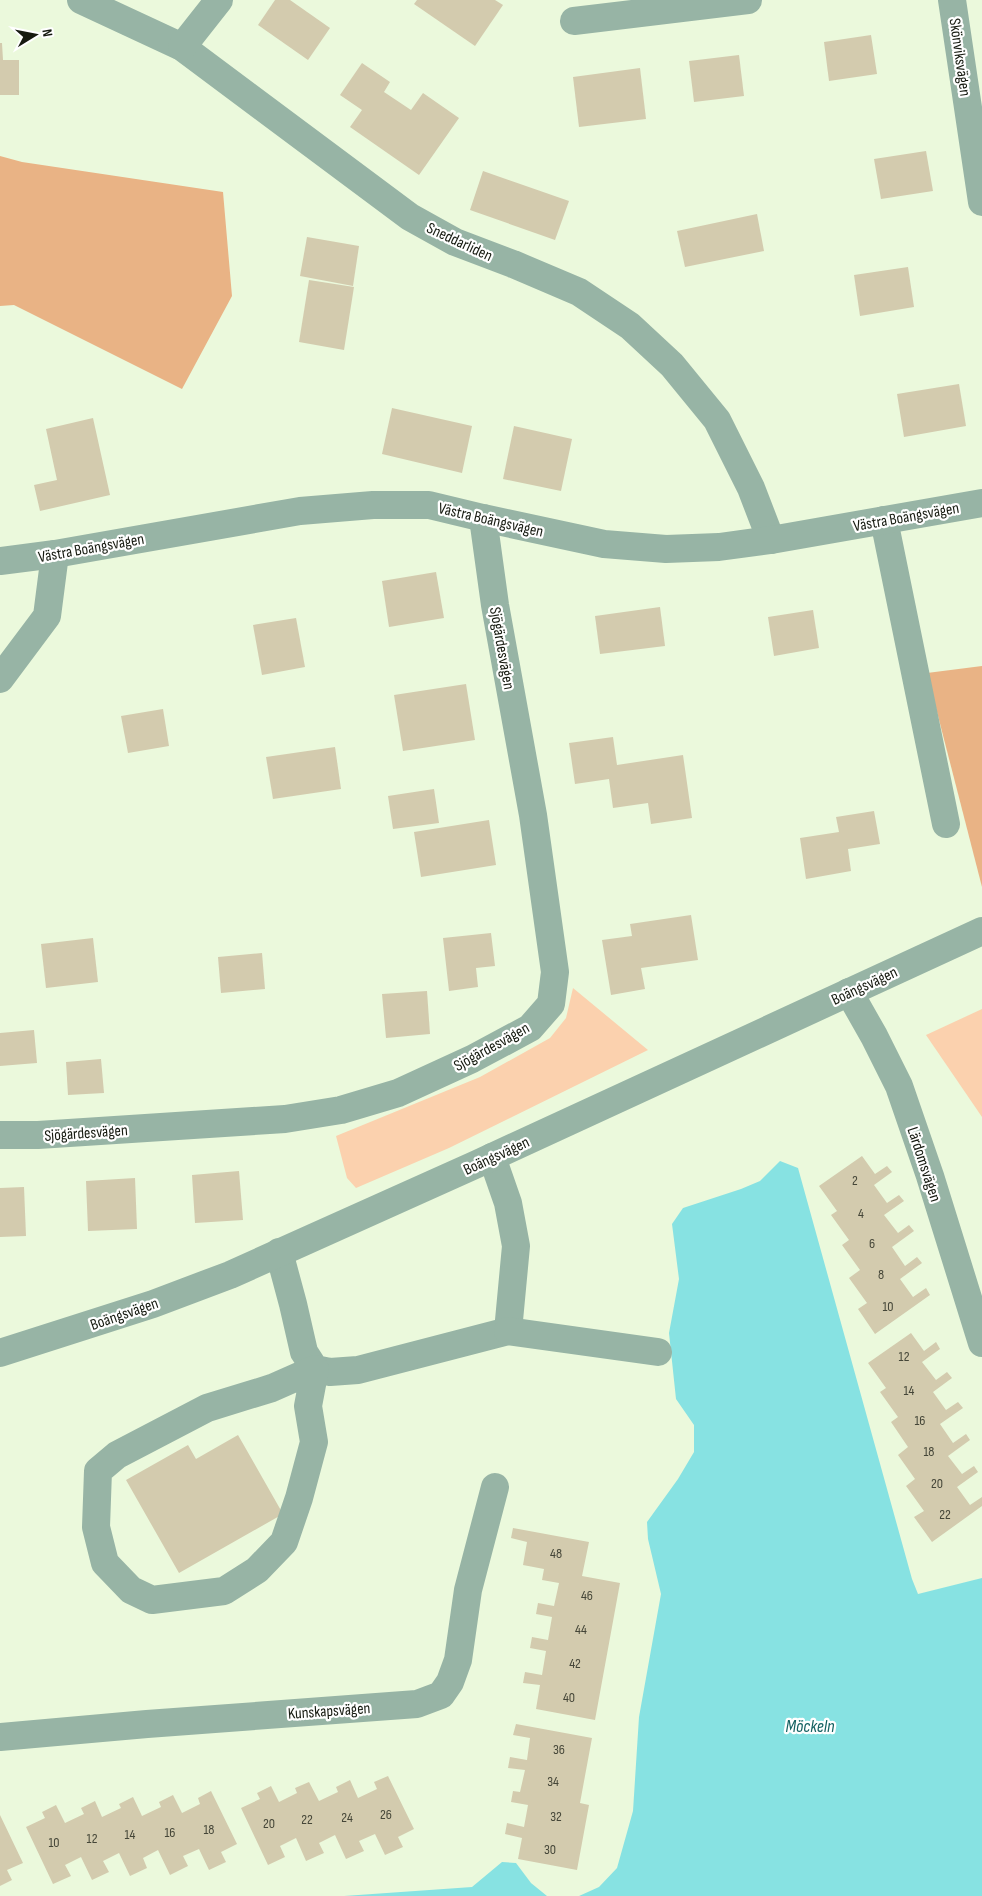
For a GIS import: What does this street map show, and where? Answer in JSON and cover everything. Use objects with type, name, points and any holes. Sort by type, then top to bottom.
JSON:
[{"type":"street","name":"Sneddarliden","points":[[81,0],[182,47],[410,217],[455,242],[514,264],[579,292],[630,326],[672,365],[717,420],[751,488],[771,540]]},
{"type":"street","points":[[182,47],[218,0]]},
{"type":"street","points":[[574,21],[748,0]]},
{"type":"street","name":"Skönviksvägen","points":[[952,0],[982,202]]},
{"type":"street","name":"Västra Boängsvägen","points":[[0,562],[55,554],[300,510],[373,505],[429,504],[483,518],[604,544],[666,549],[718,547],[771,540],[982,503]]},
{"type":"street","name":"Sjögärdesvägen","points":[[0,1136],[38,1136],[285,1119],[341,1110],[398,1093],[472,1060],[530,1028],[551,1004],[555,972],[533,815],[495,605],[483,518]]},
{"type":"street","points":[[884,520],[946,824]]},
{"type":"street","points":[[0,679],[47,616],[55,554]]},
{"type":"street","name":"Boängsvägen","points":[[0,1354],[153,1304],[230,1274],[492,1157],[982,931]]},
{"type":"street","name":"Lärdomsvägen","points":[[849,992],[899,1086],[930,1176],[982,1343]]},
{"type":"street","points":[[492,1157],[508,1203],[516,1246],[508,1332]]},
{"type":"street","points":[[279,1252],[304,1352],[315,1369],[308,1406],[314,1442],[299,1498],[284,1542],[257,1570],[224,1591],[152,1600],[131,1590],[105,1563],[96,1527],[98,1471],[117,1455],[207,1408],[272,1388],[315,1369],[330,1372],[358,1370],[508,1332],[658,1352]]},
{"type":"street","name":"Kunskapsvägen","points":[[0,1737],[417,1704],[441,1695],[450,1682],[458,1660],[468,1590],[495,1487]]},
{"type":"shaded area","points":[[0,156],[22,162],[223,192],[232,296],[182,389],[14,305],[0,306]]},
{"type":"shaded area","points":[[982,666],[982,887],[927,673]]},
{"type":"shaded area","points":[[573,988],[648,1050],[449,1148],[356,1188],[347,1178],[336,1136],[480,1077],[550,1038],[566,1018]]},
{"type":"shaded area","points":[[982,1009],[982,1117],[926,1035]]},
{"type":"water","name":"Möckeln","points":[[780,1161],[798,1168],[912,1579],[918,1594],[982,1578],[982,1896],[579,1896],[599,1887],[617,1868],[633,1811],[639,1717],[661,1594],[648,1539],[647,1522],[678,1479],[694,1452],[694,1425],[676,1399],[669,1333],[679,1279],[672,1224],[683,1208],[760,1181]]},
{"type":"water","points":[[502,1862],[516,1863],[531,1883],[547,1896],[344,1896],[472,1887]]},
{"type":"building","points":[[275,0],[290,0],[330,28],[308,60],[258,25]]},
{"type":"building","points":[[417,0],[495,0],[503,5],[475,46],[414,4]]},
{"type":"building","points":[[871,35],[877,74],[829,81],[824,42]]},
{"type":"building","points":[[0,43],[2,43],[3,60],[19,60],[19,95],[0,95]]},
{"type":"building","points":[[739,55],[744,96],[694,102],[689,61]]},
{"type":"building","points":[[362,63],[390,82],[384,92],[411,110],[423,93],[459,118],[419,175],[350,127],[362,110],[340,95]]},
{"type":"building","points":[[640,68],[646,119],[579,127],[573,77]]},
{"type":"building","points":[[926,151],[933,191],[881,199],[874,159]]},
{"type":"building","points":[[483,171],[569,201],[555,240],[470,210]]},
{"type":"building","points":[[757,214],[764,251],[685,267],[677,231]]},
{"type":"building","points":[[307,237],[359,246],[353,286],[300,276]]},
{"type":"building","points":[[908,267],[914,307],[860,316],[854,275]]},
{"type":"building","points":[[309,280],[354,287],[344,350],[299,342]]},
{"type":"building","points":[[959,384],[966,426],[904,437],[897,394]]},
{"type":"building","points":[[392,408],[472,426],[462,473],[382,454]]},
{"type":"building","points":[[93,418],[110,495],[40,511],[34,485],[57,480],[46,429]]},
{"type":"building","points":[[514,426],[572,439],[561,491],[503,479]]},
{"type":"building","points":[[436,572],[444,618],[389,627],[382,581]]},
{"type":"building","points":[[660,607],[665,646],[600,654],[595,616]]},
{"type":"building","points":[[813,610],[819,648],[774,656],[768,617]]},
{"type":"building","points":[[296,618],[305,667],[262,675],[253,625]]},
{"type":"building","points":[[466,684],[475,740],[403,751],[394,695]]},
{"type":"building","points":[[163,709],[169,746],[128,753],[121,716]]},
{"type":"building","points":[[613,737],[617,765],[683,755],[692,818],[651,824],[648,803],[613,808],[609,779],[575,784],[569,743]]},
{"type":"building","points":[[335,747],[341,789],[273,799],[266,757]]},
{"type":"building","points":[[434,789],[439,823],[393,829],[388,796]]},
{"type":"building","points":[[874,811],[880,844],[848,849],[851,871],[806,879],[800,838],[839,832],[836,817]]},
{"type":"building","points":[[489,820],[496,865],[421,877],[414,832]]},
{"type":"building","points":[[691,915],[698,960],[641,968],[645,989],[611,995],[602,940],[632,936],[630,924]]},
{"type":"building","points":[[491,933],[495,966],[476,968],[478,987],[449,991],[443,938]]},
{"type":"building","points":[[93,938],[98,982],[46,988],[41,944]]},
{"type":"building","points":[[262,953],[265,989],[221,993],[218,957]]},
{"type":"building","points":[[427,991],[430,1034],[386,1038],[382,994]]},
{"type":"building","points":[[34,1030],[37,1063],[0,1066],[0,1033]]},
{"type":"building","points":[[101,1059],[104,1093],[68,1095],[66,1062]]},
{"type":"building","points":[[862,1156],[875,1174],[887,1166],[892,1172],[874,1185],[887,1203],[899,1195],[904,1201],[884,1215],[898,1233],[909,1225],[914,1231],[892,1247],[905,1266],[917,1257],[922,1263],[900,1279],[913,1297],[926,1288],[930,1295],[875,1334],[858,1309],[867,1303],[849,1278],[860,1270],[842,1245],[849,1240],[831,1215],[837,1211],[819,1186]]},
{"type":"building","points":[[239,1171],[243,1220],[195,1223],[192,1175]]},
{"type":"building","points":[[135,1178],[137,1229],[88,1231],[86,1181]]},
{"type":"building","points":[[24,1187],[26,1236],[0,1237],[0,1188]]},
{"type":"building","points":[[911,1333],[924,1351],[936,1342],[940,1349],[922,1362],[936,1380],[947,1372],[952,1378],[933,1392],[946,1410],[958,1402],[963,1408],[940,1424],[953,1443],[966,1434],[970,1440],[948,1456],[962,1474],[974,1466],[978,1472],[957,1487],[970,1505],[982,1497],[982,1506],[932,1542],[914,1517],[924,1511],[906,1486],[915,1479],[898,1455],[908,1447],[891,1422],[898,1417],[880,1392],[886,1388],[868,1363]]},
{"type":"building","points":[[238,1435],[283,1514],[179,1573],[126,1480],[188,1445],[196,1459]]},
{"type":"building","points":[[513,1528],[589,1542],[582,1576],[620,1583],[595,1720],[536,1709],[540,1685],[523,1683],[525,1672],[542,1675],[546,1651],[530,1648],[532,1637],[548,1640],[552,1617],[536,1614],[538,1603],[554,1606],[559,1583],[542,1580],[544,1569],[523,1565],[527,1542],[511,1538]]},
{"type":"building","points":[[516,1724],[592,1738],[580,1803],[589,1805],[577,1870],[518,1859],[522,1838],[505,1834],[507,1823],[524,1827],[528,1805],[511,1802],[513,1791],[520,1792],[525,1770],[508,1768],[510,1757],[527,1760],[530,1738],[513,1735]]},
{"type":"building","points":[[388,1776],[414,1829],[398,1837],[403,1847],[385,1855],[375,1834],[359,1841],[364,1851],[346,1859],[335,1835],[319,1843],[324,1853],[306,1861],[296,1838],[280,1846],[285,1857],[268,1865],[241,1808],[260,1799],[257,1793],[271,1786],[279,1802],[297,1793],[295,1788],[309,1782],[319,1801],[338,1792],[336,1787],[350,1780],[358,1798],[377,1789],[374,1782]]},
{"type":"building","points":[[211,1791],[237,1844],[221,1852],[226,1862],[209,1870],[199,1849],[183,1856],[188,1866],[170,1875],[158,1850],[143,1858],[147,1868],[130,1876],[119,1853],[103,1861],[109,1872],[92,1880],[81,1857],[65,1865],[71,1876],[53,1884],[26,1827],[45,1818],[42,1812],[56,1805],[65,1823],[84,1814],[81,1808],[95,1801],[102,1817],[121,1808],[119,1804],[133,1797],[142,1816],[161,1807],[159,1802],[173,1795],[182,1813],[200,1804],[198,1798]]},
{"type":"building","points":[[0,1815],[23,1863],[7,1870],[12,1880],[0,1886]]}]
